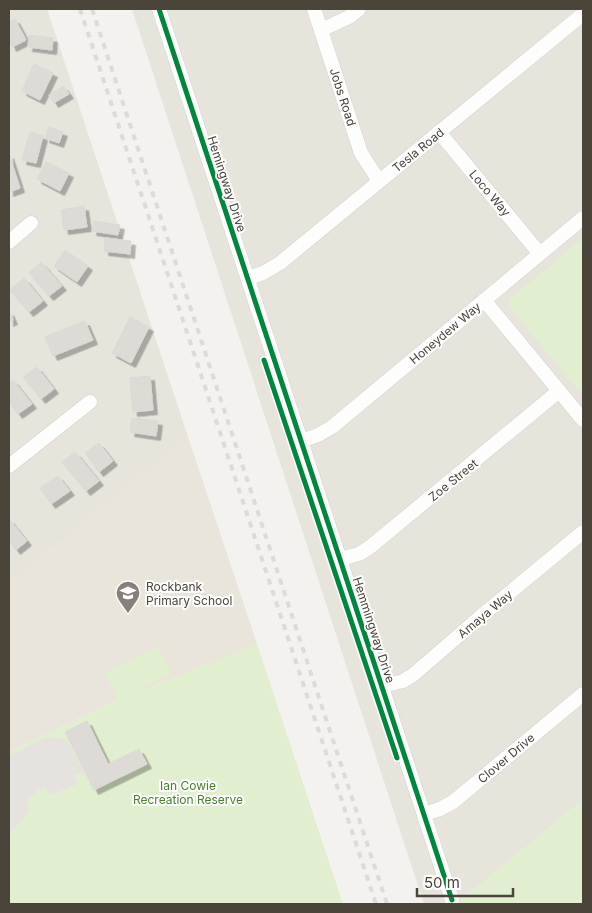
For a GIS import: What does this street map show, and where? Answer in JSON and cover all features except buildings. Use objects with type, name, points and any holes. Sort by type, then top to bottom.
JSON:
[{"type":"street","name":"Hemingway Drive","points":[[159,9],[277,366]]},
{"type":"street","name":"Jobs Road","points":[[314,9],[361,153],[379,181]]},
{"type":"street","points":[[321,30],[349,17],[359,9]]},
{"type":"street","name":"Tesla Road","points":[[248,278],[264,273],[280,263],[583,14]]},
{"type":"street","name":"Loco Way","points":[[439,132],[540,254]]},
{"type":"street","name":"Honeydew Way","points":[[302,441],[332,427],[583,218]]},
{"type":"street","points":[[9,242],[31,223]]},
{"type":"street","points":[[484,300],[583,420]]},
{"type":"street","name":"Hemmingway Drive","points":[[277,366],[452,900]]},
{"type":"street","name":"Zoe Street","points":[[340,559],[359,554],[370,547],[559,391]]},
{"type":"street","points":[[9,466],[90,402]]},
{"type":"street","name":"Amaya Way","points":[[382,686],[403,681],[413,675],[583,532]]},
{"type":"street","name":"Clover Drive","points":[[424,814],[453,802],[583,694]]},
{"type":"shaded area","points":[[9,9],[47,9],[188,437],[9,585]]},
{"type":"shaded area","points":[[132,9],[583,9],[583,904],[424,904]]},
{"type":"shaded area","name":"Rockbank Primary School","points":[[188,437],[257,644],[111,703],[9,752],[9,585]]},
{"type":"shaded area","points":[[47,737],[67,740],[84,774],[74,774],[78,784],[52,795],[44,788],[38,790],[27,801],[29,811],[9,833],[9,756]]},
{"type":"green space","points":[[583,238],[583,396],[509,307],[510,299]]},
{"type":"green space","name":"Ian Cowie Recreation Reserve","points":[[257,644],[343,904],[9,904],[9,752],[118,700],[105,673],[158,647],[171,674],[125,697]]},
{"type":"green space","points":[[583,799],[583,904],[441,904],[465,896]]},
{"type":"railway","points":[[80,9],[376,904]]},
{"type":"railway","points":[[92,9],[387,904]]},
{"type":"cycle path","points":[[159,9],[452,900]]},
{"type":"cycle path","points":[[264,360],[397,758]]},
{"type":"place","name":"Rockbank Primary School","points":[[128,614]]}]
